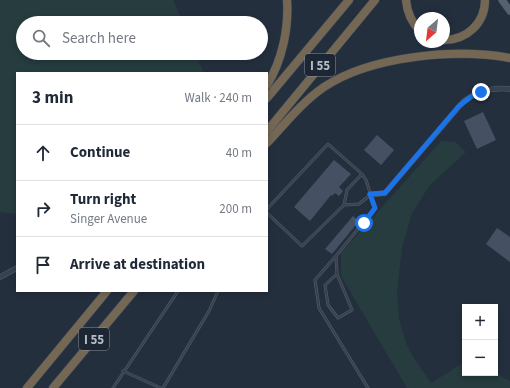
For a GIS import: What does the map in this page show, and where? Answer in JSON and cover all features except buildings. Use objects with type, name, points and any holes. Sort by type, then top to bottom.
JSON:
[{"type":"highway","points":[[268,83],[274,71],[284,39],[288,12],[287,0]]},
{"type":"highway","name":"I 55","points":[[268,97],[349,0]]},
{"type":"highway","name":"I 55","points":[[268,130],[375,0]]},
{"type":"highway","points":[[406,0],[410,18],[414,23]]},
{"type":"highway","points":[[450,40],[462,36],[474,28],[484,11],[484,0]]},
{"type":"highway","points":[[268,141],[312,96],[324,87],[358,71],[394,61],[442,54],[464,54],[510,58]]},
{"type":"highway","name":"I 55","points":[[27,388],[107,292]]},
{"type":"highway","name":"I 55","points":[[53,388],[133,292]]},
{"type":"main road","points":[[502,0],[510,11]]},
{"type":"street","points":[[370,194],[385,193],[463,102],[486,90],[500,88],[510,89]]},
{"type":"street","points":[[0,276],[16,268]]},
{"type":"lane","points":[[268,208],[328,144],[362,174],[366,180],[375,208],[315,280],[320,308],[368,388]]},
{"type":"lane","points":[[268,214],[302,246],[344,205],[347,190],[362,174]]},
{"type":"lane","points":[[344,205],[359,204],[370,194]]},
{"type":"lane","points":[[336,256],[337,274],[352,310],[338,318],[328,305],[326,285],[337,274]]},
{"type":"lane","points":[[113,388],[177,292]]},
{"type":"lane","points":[[123,371],[162,388],[209,311],[218,292]]},
{"type":"green space","points":[[0,0],[173,0],[180,16],[16,16],[16,60],[198,60],[204,72],[16,72],[16,214],[0,212]]},
{"type":"green space","points":[[441,141],[455,142],[466,152],[430,185],[412,213],[402,248],[397,291],[399,319],[406,343],[413,357],[431,383],[462,364],[462,376],[498,376],[498,375],[510,381],[510,388],[407,388],[341,276],[341,253]]},
{"type":"route","points":[[364,223],[375,208],[370,194],[385,193],[451,114],[463,102],[481,92]]}]
